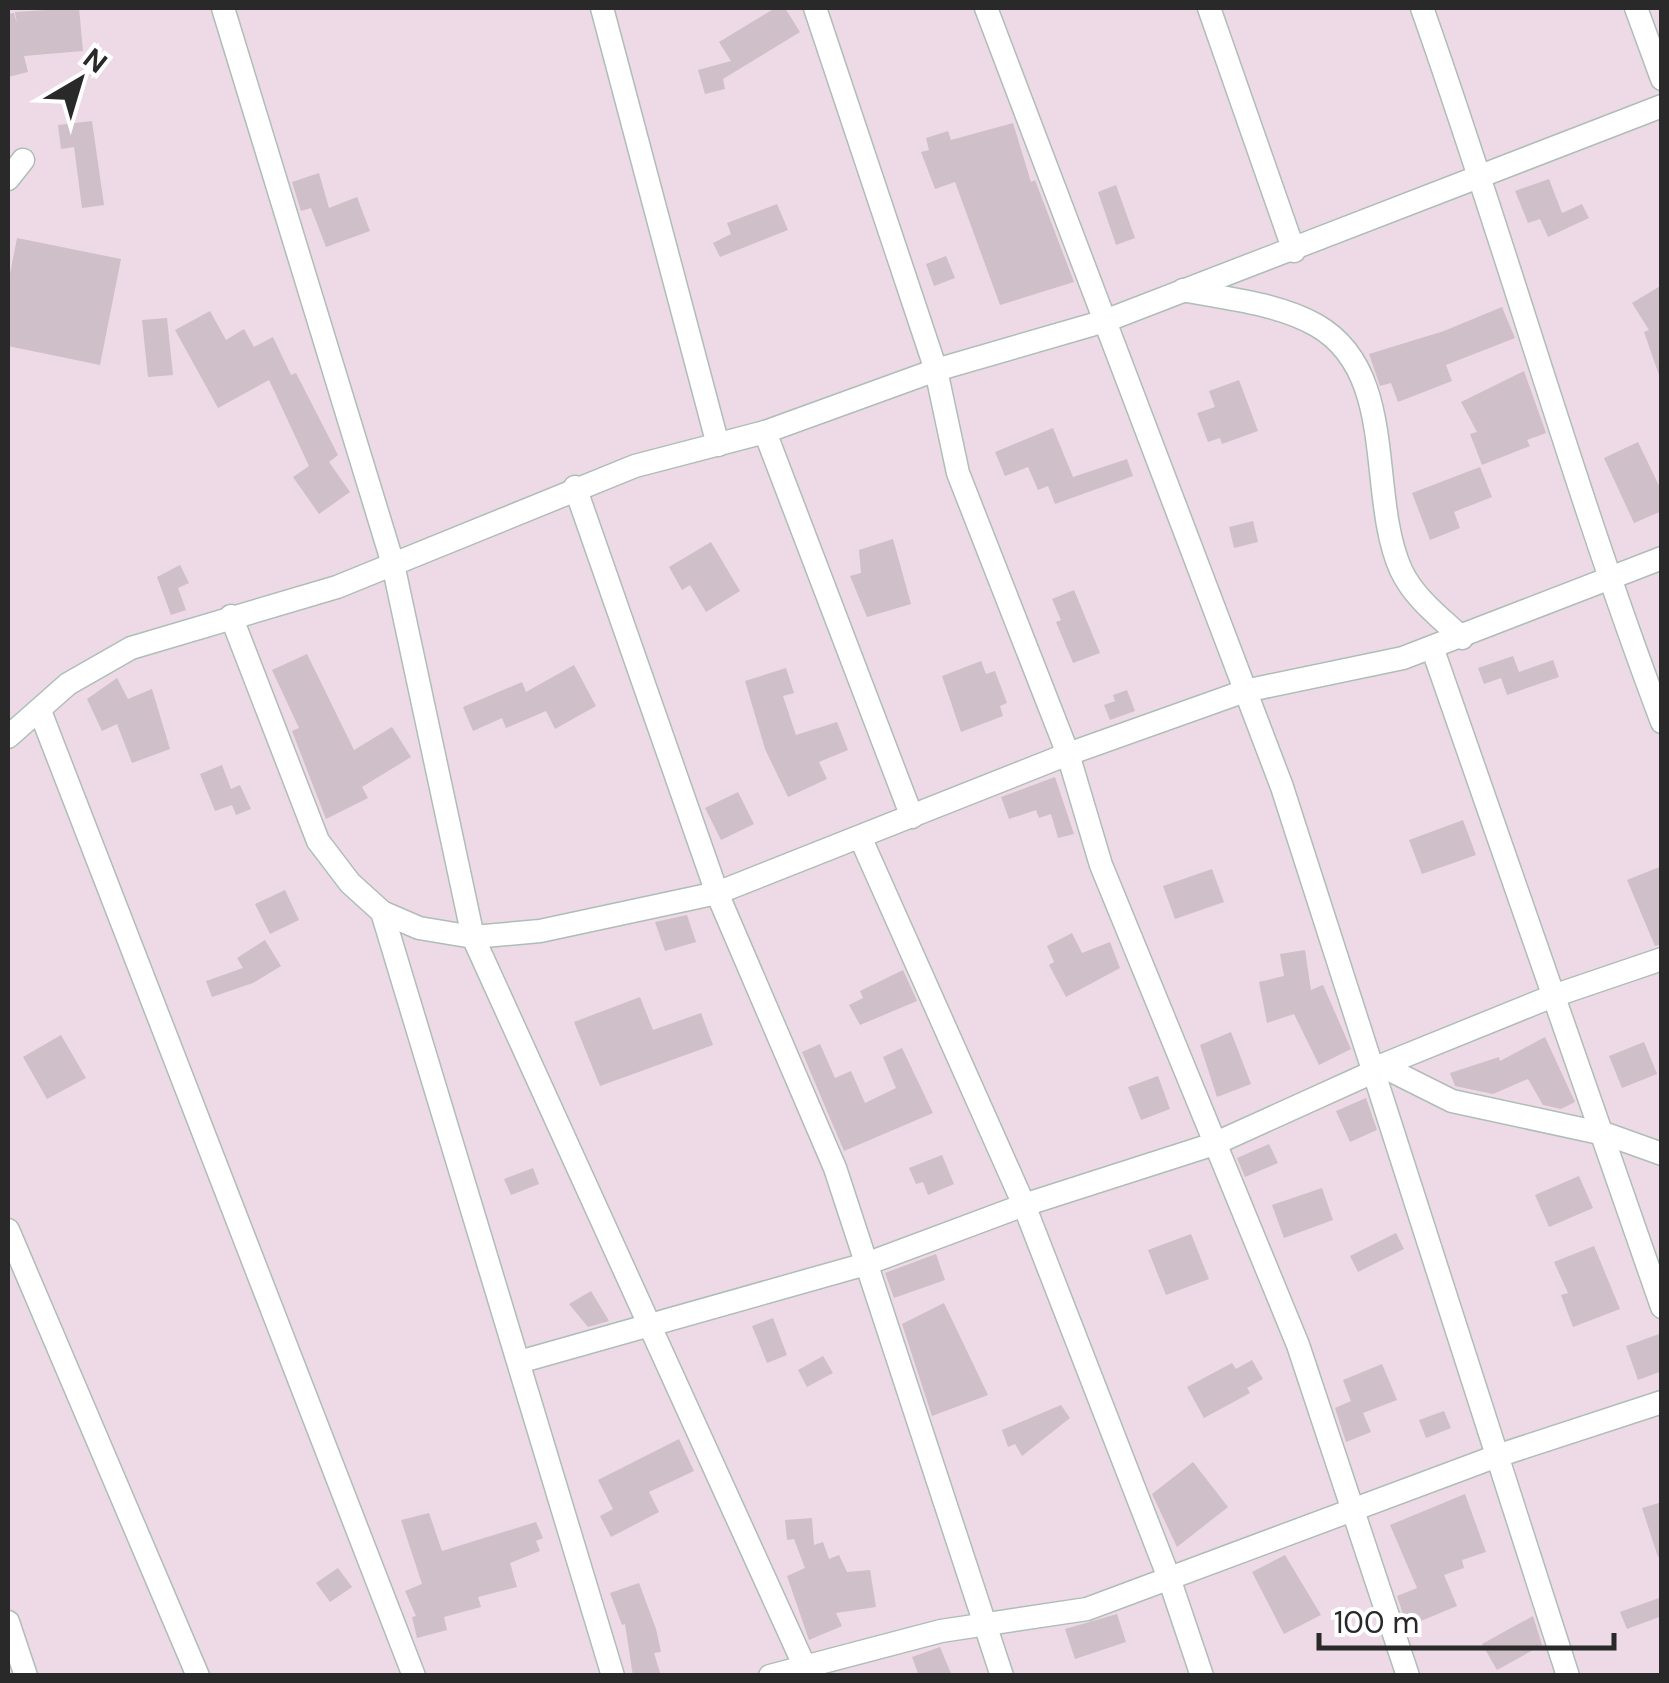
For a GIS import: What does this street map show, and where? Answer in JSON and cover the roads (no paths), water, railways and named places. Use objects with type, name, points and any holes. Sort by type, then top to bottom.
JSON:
[{"type":"street","points":[[223,8],[393,564],[473,938],[808,1670]]},
{"type":"street","points":[[602,8],[718,445]]},
{"type":"street","points":[[815,8],[936,370],[958,473],[1068,754],[1101,865],[1298,1345],[1408,1676]]},
{"type":"street","points":[[986,8],[1282,786],[1568,1676]]},
{"type":"street","points":[[1209,8],[1294,251]]},
{"type":"street","points":[[1422,8],[1481,176],[1608,580],[1662,722]]},
{"type":"street","points":[[1636,8],[1662,79]]},
{"type":"street","points":[[8,737],[96,664],[231,616],[337,587],[575,487],[765,432],[936,370],[1105,321],[1662,106]]},
{"type":"street","points":[[8,180],[23,160]]},
{"type":"street","points":[[1180,289],[1300,317],[1349,352],[1363,378],[1392,543],[1402,572],[1420,599],[1462,638]]},
{"type":"street","points":[[765,432],[912,817]]},
{"type":"street","points":[[575,487],[716,893],[835,1168],[983,1628],[1002,1676]]},
{"type":"street","points":[[231,616],[318,841],[350,883],[382,912],[419,928],[473,938],[540,931],[716,893],[861,839],[1068,754],[1245,692],[1403,658],[1662,558]]},
{"type":"street","points":[[1432,647],[1662,1307]]},
{"type":"street","points":[[40,711],[414,1676]]},
{"type":"street","points":[[861,839],[1024,1206],[1169,1578],[1202,1676]]},
{"type":"street","points":[[382,912],[614,1676]]},
{"type":"street","points":[[519,1362],[866,1264],[1024,1206],[1214,1144],[1373,1069],[1553,996],[1662,959]]},
{"type":"street","points":[[1373,1069],[1396,1069],[1452,1101],[1601,1133],[1662,1154]]},
{"type":"street","points":[[8,1230],[198,1676]]},
{"type":"street","points":[[770,1676],[808,1670],[940,1631],[983,1628],[1088,1609],[1350,1509],[1662,1402]]},
{"type":"street","points":[[8,1622],[26,1676]]}]
